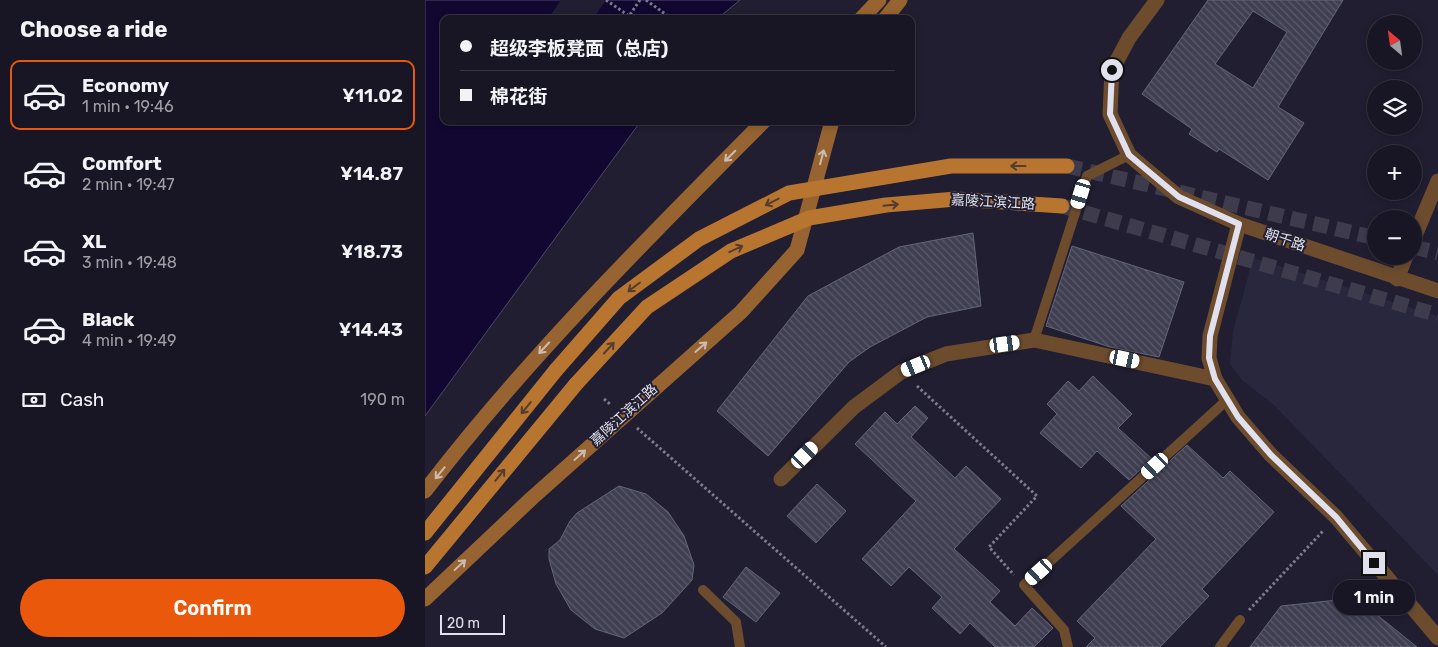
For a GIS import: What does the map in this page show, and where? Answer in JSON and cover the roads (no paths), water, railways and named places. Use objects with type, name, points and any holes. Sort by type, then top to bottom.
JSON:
[{"type":"main road","points":[[865,15],[879,0]]},
{"type":"main road","points":[[888,15],[900,0]]},
{"type":"main road","points":[[425,491],[530,362],[644,241],[760,125]]},
{"type":"main road","name":"嘉陵江滨江路","points":[[425,598],[532,498],[741,312],[797,250],[831,125]]},
{"type":"main road","points":[[425,533],[557,370],[619,298],[699,239],[789,194],[951,166],[1067,166]]},
{"type":"main road","name":"嘉陵江滨江路","points":[[425,567],[576,384],[647,307],[731,251],[809,218],[887,205],[957,199],[1062,206]]},
{"type":"street","name":"朝千路","points":[[1157,0],[1129,38],[1112,70],[1110,114],[1129,155],[1179,197],[1239,224],[1397,279],[1438,291]]},
{"type":"street","points":[[1422,219],[1438,181]]},
{"type":"street","points":[[1239,224],[1210,336],[1209,358],[1215,379],[1238,417],[1271,455],[1336,517],[1438,638]]},
{"type":"street","points":[[1397,279],[1402,265]]},
{"type":"street","points":[[781,479],[854,408],[901,372],[946,354],[1034,340],[1215,379]]},
{"type":"lane","points":[[1034,340],[1087,176],[1129,155]]},
{"type":"lane","points":[[1068,647],[1064,630],[1024,585],[1227,400]]},
{"type":"lane","points":[[703,590],[735,622],[740,647]]},
{"type":"lane","points":[[1220,647],[1240,620]]},
{"type":"tunnel","points":[[1067,166],[1367,236]]},
{"type":"tunnel","points":[[1062,206],[1438,315]]},
{"type":"tunnel","points":[[1422,249],[1438,253]]}]
